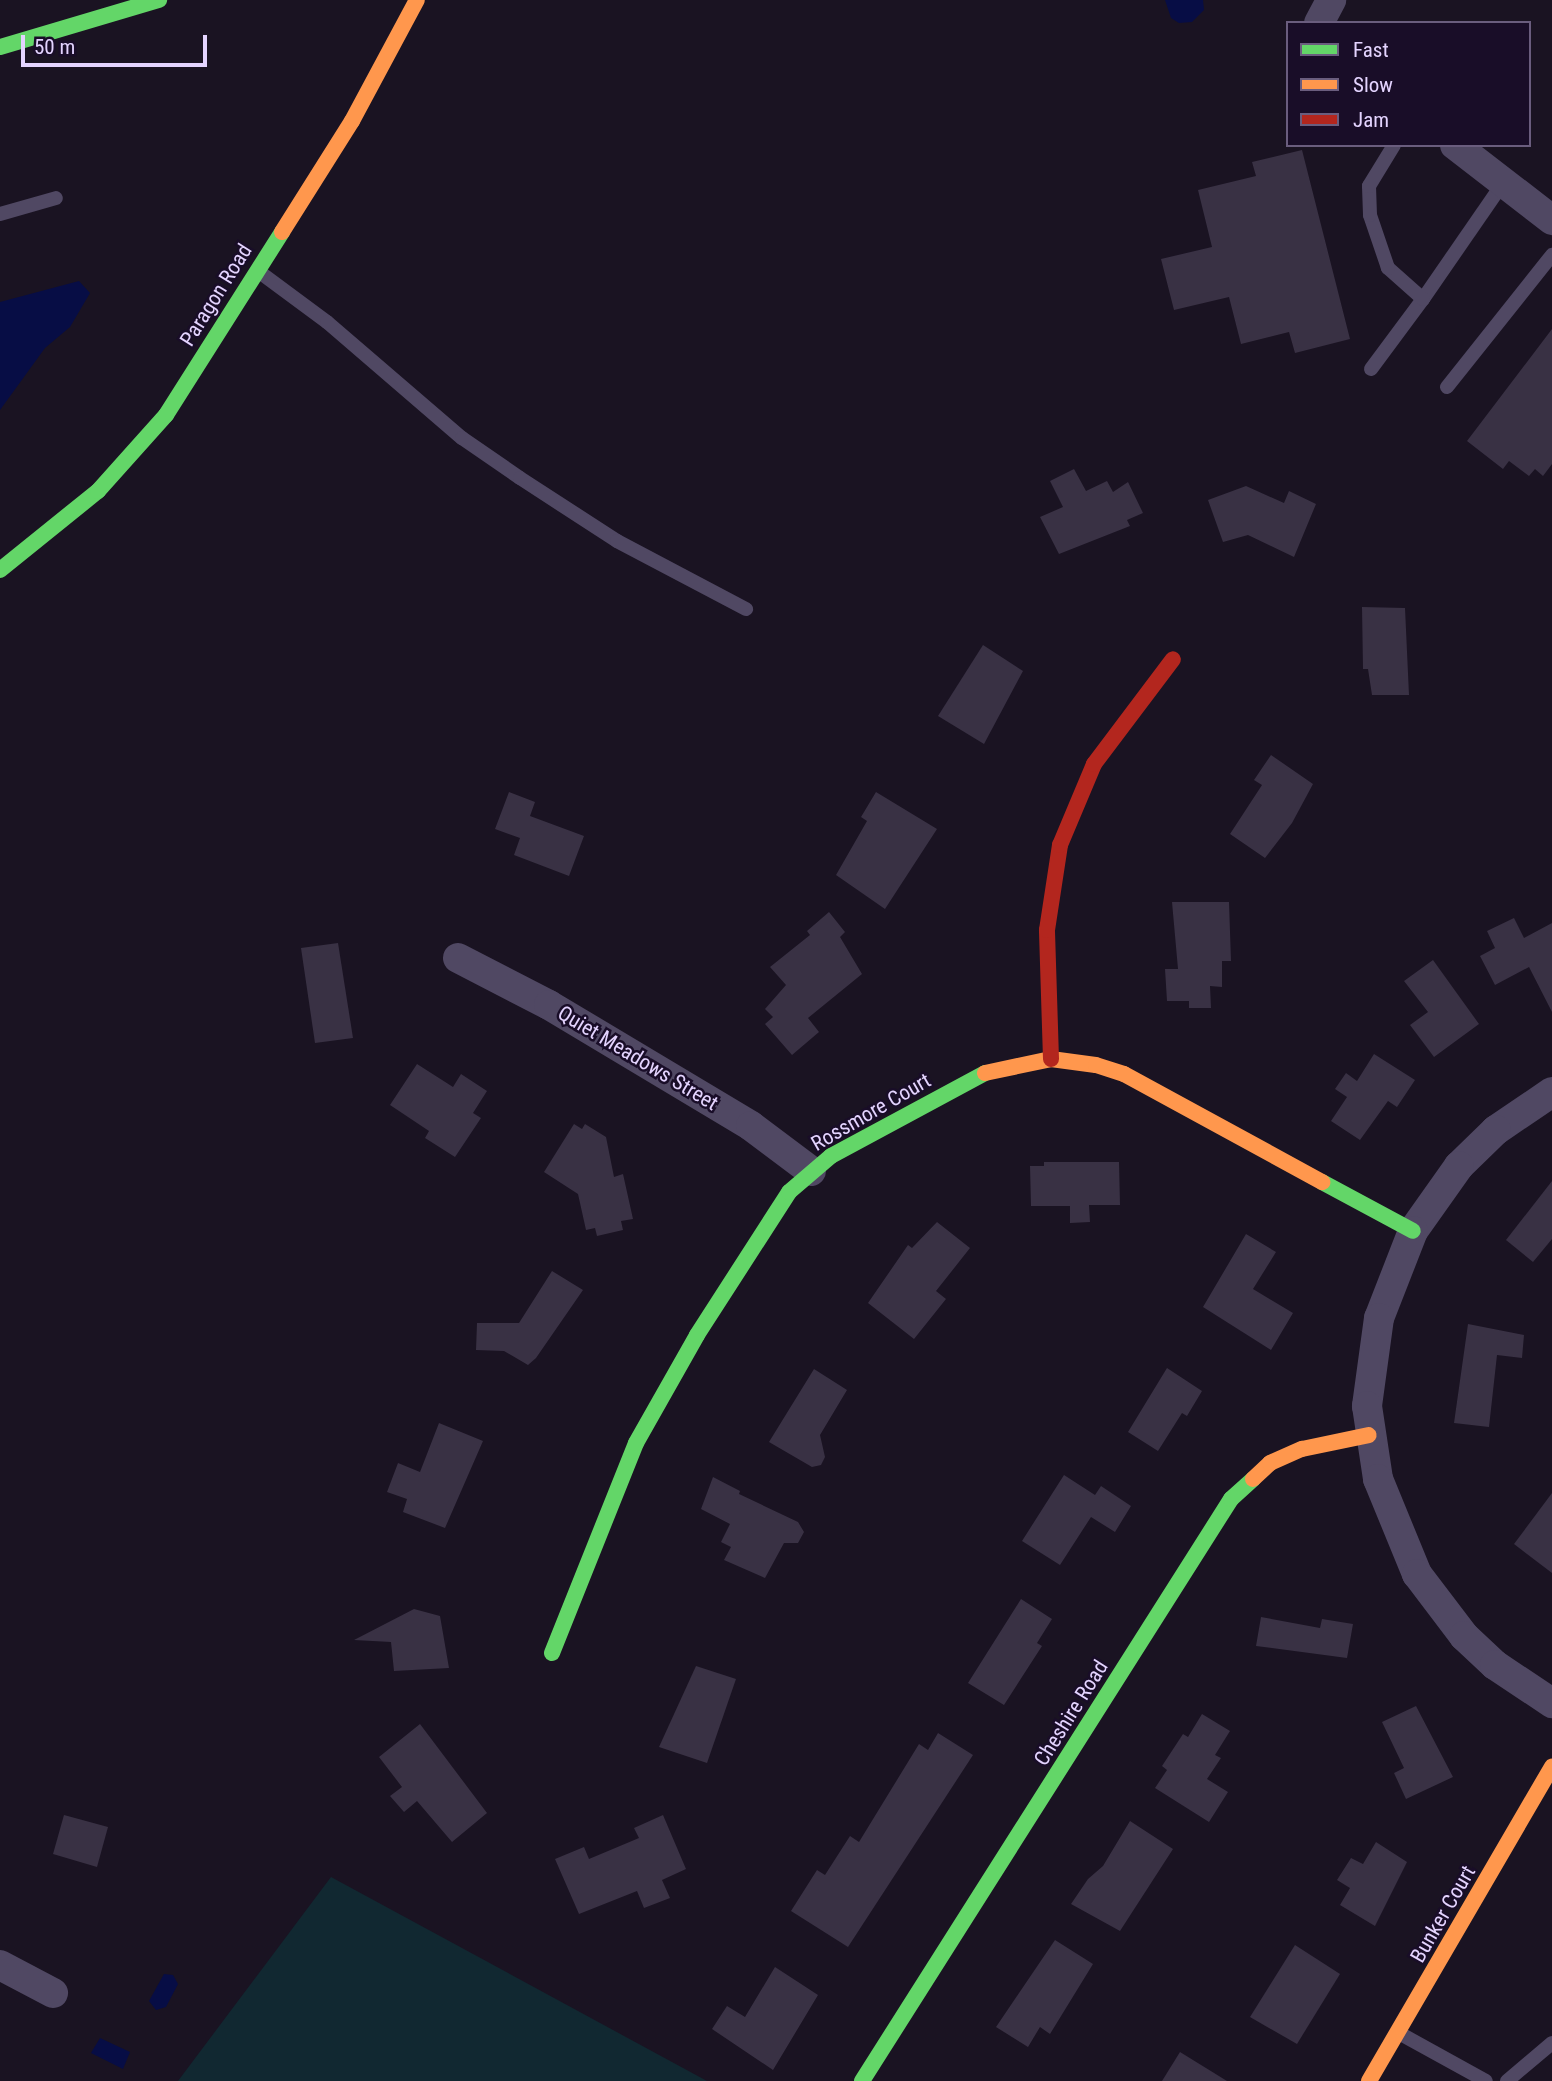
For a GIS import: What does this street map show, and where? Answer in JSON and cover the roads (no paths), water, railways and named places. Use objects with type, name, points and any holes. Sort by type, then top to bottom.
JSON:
[{"type":"main road","points":[[0,47],[159,0]]},
{"type":"main road","name":"Paragon Road","points":[[0,570],[68,517],[137,451],[166,415],[359,109],[417,0]]},
{"type":"main road","points":[[1051,1059],[1047,930],[1060,845],[1094,764],[1173,659]]},
{"type":"main road","name":"Rossmore Court","points":[[552,1653],[636,1443],[770,1219],[811,1171],[877,1130],[991,1070],[1051,1059],[1096,1065],[1124,1074],[1413,1231]]},
{"type":"main road","name":"Cheshire Road","points":[[862,2081],[1231,1499],[1249,1479],[1281,1458],[1302,1449],[1369,1435]]},
{"type":"main road","name":"Bunker Court","points":[[1369,2081],[1552,1766]]},
{"type":"street","points":[[1320,21],[1331,0]]},
{"type":"street","points":[[1458,147],[1552,220]]},
{"type":"street","name":"Quiet Meadows Street","points":[[458,958],[549,1005],[751,1125],[811,1171]]},
{"type":"street","points":[[1552,1091],[1496,1130],[1459,1166],[1413,1231],[1379,1318],[1370,1355],[1369,1435],[1392,1521],[1437,1604],[1495,1665],[1552,1703]]},
{"type":"street","points":[[0,1965],[53,1993]]},
{"type":"lane","points":[[1393,147],[1369,186],[1370,215],[1388,268],[1423,299]]},
{"type":"lane","points":[[1371,369],[1503,183]]},
{"type":"lane","points":[[0,214],[56,198]]},
{"type":"lane","points":[[1447,387],[1552,255]]},
{"type":"lane","points":[[257,270],[481,451],[617,541],[746,608]]},
{"type":"lane","points":[[1399,2033],[1486,2081]]},
{"type":"lane","points":[[1507,2081],[1552,2043]]}]
